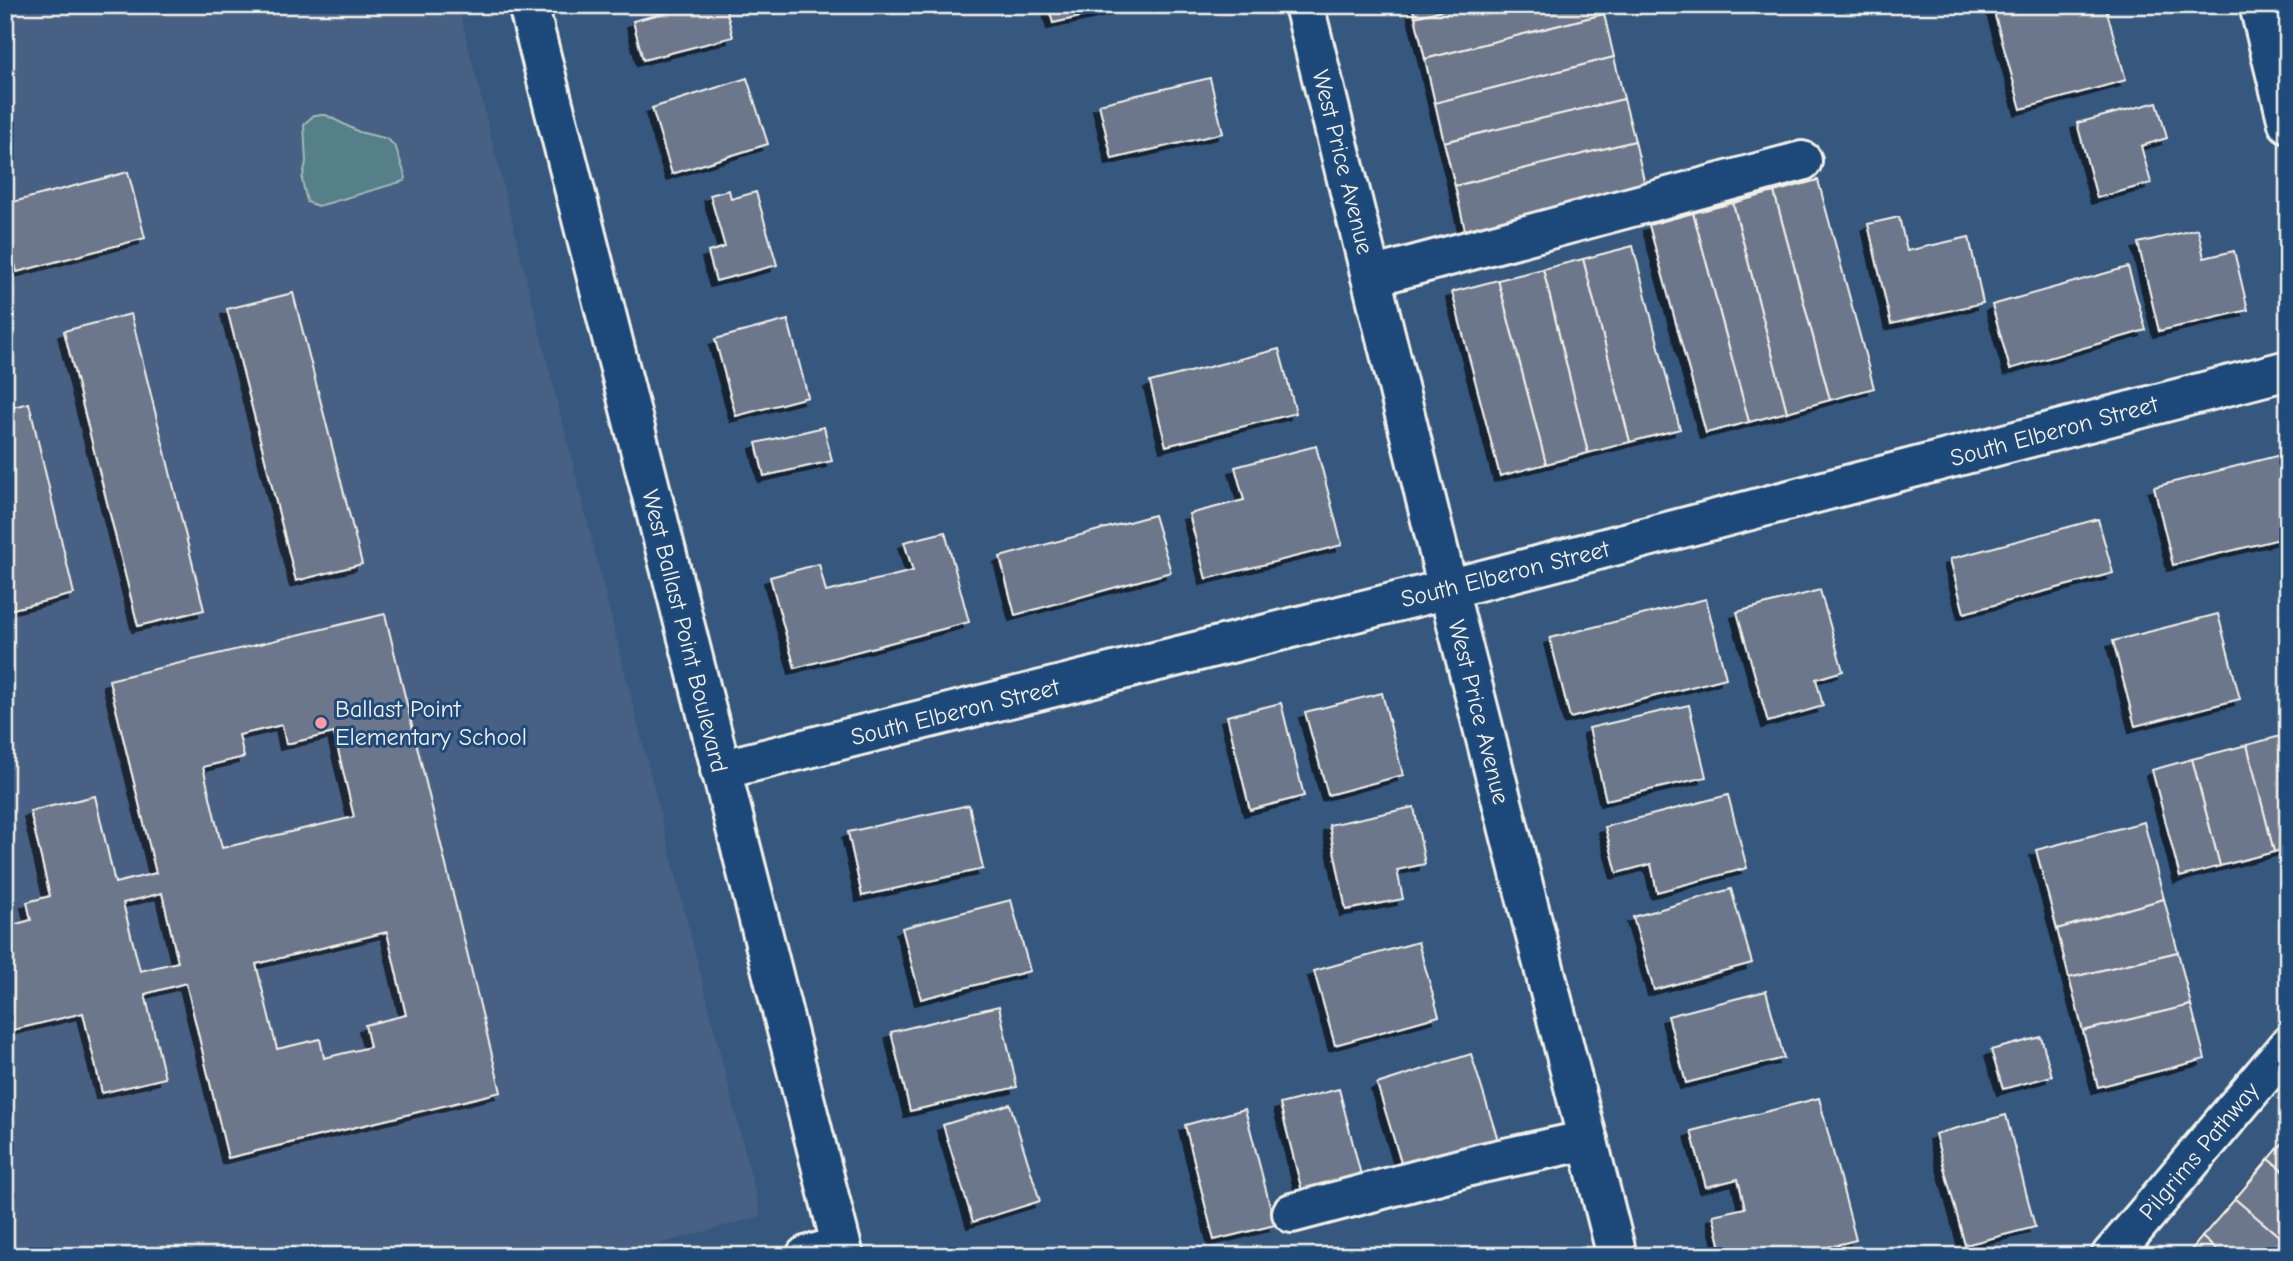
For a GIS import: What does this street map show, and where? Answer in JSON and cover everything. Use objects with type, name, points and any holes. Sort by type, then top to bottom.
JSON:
[{"type":"street","name":"West Ballast Point Boulevard","points":[[528,5],[720,770],[830,1252]]},
{"type":"street","name":"West Price Avenue","points":[[1304,5],[1617,1256]]},
{"type":"street","points":[[2259,5],[2288,123]]},
{"type":"street","points":[[1371,277],[1802,161]]},
{"type":"street","name":"South Elberon Street","points":[[720,770],[1448,589],[2288,370]]},
{"type":"street","name":"Pilgrims Pathway","points":[[2111,1256],[2288,1046]]},
{"type":"street","points":[[1292,1213],[1482,1163],[1588,1140]]},
{"type":"shaded area","name":"Ballast Point Elementary School","points":[[5,5],[458,5],[761,1216],[616,1256],[5,1256]]},
{"type":"green space","points":[[314,115],[326,115],[359,132],[388,139],[396,148],[406,178],[404,181],[318,206],[307,202],[302,180],[306,162],[304,124]]},
{"type":"building","points":[[695,5],[725,5],[733,37],[643,60],[633,21]]},
{"type":"building","points":[[1048,5],[1134,5],[1053,23]]},
{"type":"building","points":[[1412,5],[1463,5],[1415,17]]},
{"type":"building","points":[[1463,5],[1602,5],[1604,14],[1425,59],[1415,17]]},
{"type":"building","points":[[1992,5],[2105,5],[2126,80],[2021,109]]},
{"type":"building","points":[[1604,14],[1614,57],[1435,103],[1425,59]]},
{"type":"building","points":[[1614,57],[1624,99],[1444,142],[1435,103]]},
{"type":"building","points":[[747,78],[768,144],[672,174],[652,108]]},
{"type":"building","points":[[1210,78],[1223,133],[1112,159],[1099,104]]},
{"type":"building","points":[[1624,99],[1635,141],[1455,186],[1444,142]]},
{"type":"building","points":[[2157,102],[2167,138],[2141,146],[2151,183],[2097,198],[2077,123]]},
{"type":"building","points":[[1635,141],[1645,185],[1465,230],[1455,186]]},
{"type":"building","points":[[128,172],[145,238],[17,272],[5,226],[5,204]]},
{"type":"building","points":[[1818,180],[1874,388],[1830,400],[1774,192]]},
{"type":"building","points":[[729,190],[731,199],[756,192],[777,265],[716,281],[708,252],[725,247],[710,195]]},
{"type":"building","points":[[1774,192],[1830,400],[1787,412],[1733,203]]},
{"type":"building","points":[[1733,203],[1787,412],[1749,422],[1693,213]]},
{"type":"building","points":[[1693,213],[1749,422],[1706,433],[1649,225]]},
{"type":"building","points":[[1899,217],[1907,251],[1969,237],[1983,303],[1891,324],[1868,224]]},
{"type":"building","points":[[2198,229],[2204,258],[2234,251],[2248,310],[2159,331],[2138,243]]},
{"type":"building","points":[[1633,246],[1680,429],[1630,442],[1583,259]]},
{"type":"building","points":[[1583,259],[1630,442],[1588,453],[1543,269]]},
{"type":"building","points":[[2128,267],[2146,330],[2010,369],[1992,305]]},
{"type":"building","points":[[1543,269],[1588,453],[1546,464],[1498,280]]},
{"type":"building","points":[[1498,280],[1546,464],[1500,476],[1452,292]]},
{"type":"building","points":[[293,293],[362,564],[296,581],[227,309]]},
{"type":"building","points":[[131,314],[204,610],[138,626],[64,331]]},
{"type":"building","points":[[788,320],[808,397],[736,416],[715,339]]},
{"type":"building","points":[[1279,349],[1296,413],[1166,446],[1150,382]]},
{"type":"building","points":[[29,403],[74,594],[5,611],[5,409]]},
{"type":"building","points":[[824,427],[832,461],[764,476],[756,443]]},
{"type":"building","points":[[1316,446],[1342,545],[1206,579],[1189,514],[1244,500],[1235,467]]},
{"type":"building","points":[[2288,453],[2288,537],[2173,565],[2154,487]]},
{"type":"building","points":[[1154,515],[1171,572],[1015,615],[1000,557]]},
{"type":"building","points":[[2098,519],[2113,573],[1964,613],[1950,559]]},
{"type":"building","points":[[945,532],[969,622],[795,668],[770,577],[819,564],[826,592],[913,571],[904,542]]},
{"type":"building","points":[[1820,590],[1843,671],[1816,679],[1823,706],[1768,722],[1737,612]]},
{"type":"building","points":[[1706,599],[1726,678],[1570,718],[1550,638]]},
{"type":"building","points":[[385,614],[501,1092],[228,1158],[186,983],[145,994],[165,1078],[102,1093],[83,1013],[5,1032],[5,927],[31,920],[27,902],[50,896],[30,811],[95,796],[115,883],[156,873],[109,680]],"holes":[[[282,725],[286,744],[334,733],[354,817],[222,848],[203,767],[244,757],[239,735]],[[162,893],[178,962],[140,971],[123,903]],[[387,932],[406,1015],[365,1025],[370,1047],[324,1058],[320,1039],[277,1049],[256,964]]]},
{"type":"building","points":[[2218,614],[2240,699],[2135,726],[2113,641]]},
{"type":"building","points":[[1382,693],[1403,775],[1328,795],[1305,712]]},
{"type":"building","points":[[1281,703],[1304,796],[1250,810],[1227,716]]},
{"type":"building","points":[[1689,705],[1706,777],[1606,800],[1589,728]]},
{"type":"building","points":[[2288,734],[2288,848],[2274,852],[2247,745]]},
{"type":"building","points":[[2247,745],[2274,852],[2220,866],[2192,759]]},
{"type":"building","points":[[2192,759],[2220,866],[2180,877],[2152,770]]},
{"type":"building","points":[[1728,795],[1747,868],[1657,892],[1651,864],[1617,873],[1605,827]]},
{"type":"building","points":[[969,805],[983,869],[862,896],[848,832]]},
{"type":"building","points":[[1414,807],[1425,864],[1397,870],[1403,899],[1346,910],[1329,825]]},
{"type":"building","points":[[2144,822],[2164,899],[2057,929],[2036,850]]},
{"type":"building","points":[[1731,889],[1752,963],[1654,990],[1633,917]]},
{"type":"building","points":[[2164,899],[2178,952],[2069,978],[2057,929]]},
{"type":"building","points":[[1011,900],[1030,971],[921,999],[902,928]]},
{"type":"building","points":[[1418,942],[1439,1016],[1335,1045],[1314,971]]},
{"type":"building","points":[[2178,952],[2191,1005],[2083,1031],[2069,978]]},
{"type":"building","points":[[1766,991],[1784,1058],[1686,1083],[1668,1016]]},
{"type":"building","points":[[2191,1005],[2205,1059],[2098,1087],[2083,1031]]},
{"type":"building","points":[[999,1006],[1017,1087],[910,1111],[891,1032]]},
{"type":"building","points":[[2041,1037],[2052,1076],[2003,1089],[1991,1050]]},
{"type":"building","points":[[1471,1054],[1498,1140],[1403,1169],[1377,1084]]},
{"type":"building","points":[[1339,1089],[1361,1175],[1302,1191],[1280,1104]]},
{"type":"building","points":[[1819,1098],[1856,1240],[1793,1256],[1723,1256],[1713,1215],[1745,1208],[1738,1179],[1706,1187],[1691,1131]]},
{"type":"building","points":[[1010,1104],[1040,1201],[973,1222],[943,1125]]},
{"type":"building","points":[[1245,1109],[1275,1225],[1214,1240],[1185,1125]]},
{"type":"building","points":[[2006,1115],[2035,1227],[1965,1245],[1935,1134]]},
{"type":"building","points":[[2288,1137],[2288,1175],[2269,1159]]},
{"type":"building","points":[[2269,1159],[2288,1175],[2288,1244],[2235,1199]]},
{"type":"building","points":[[2235,1199],[2288,1244],[2288,1256],[2223,1256],[2202,1237]]},
{"type":"building","points":[[2202,1237],[2223,1256],[2186,1256]]},
{"type":"place","name":"Ballast Point Elementary School","points":[[321,723]]}]
